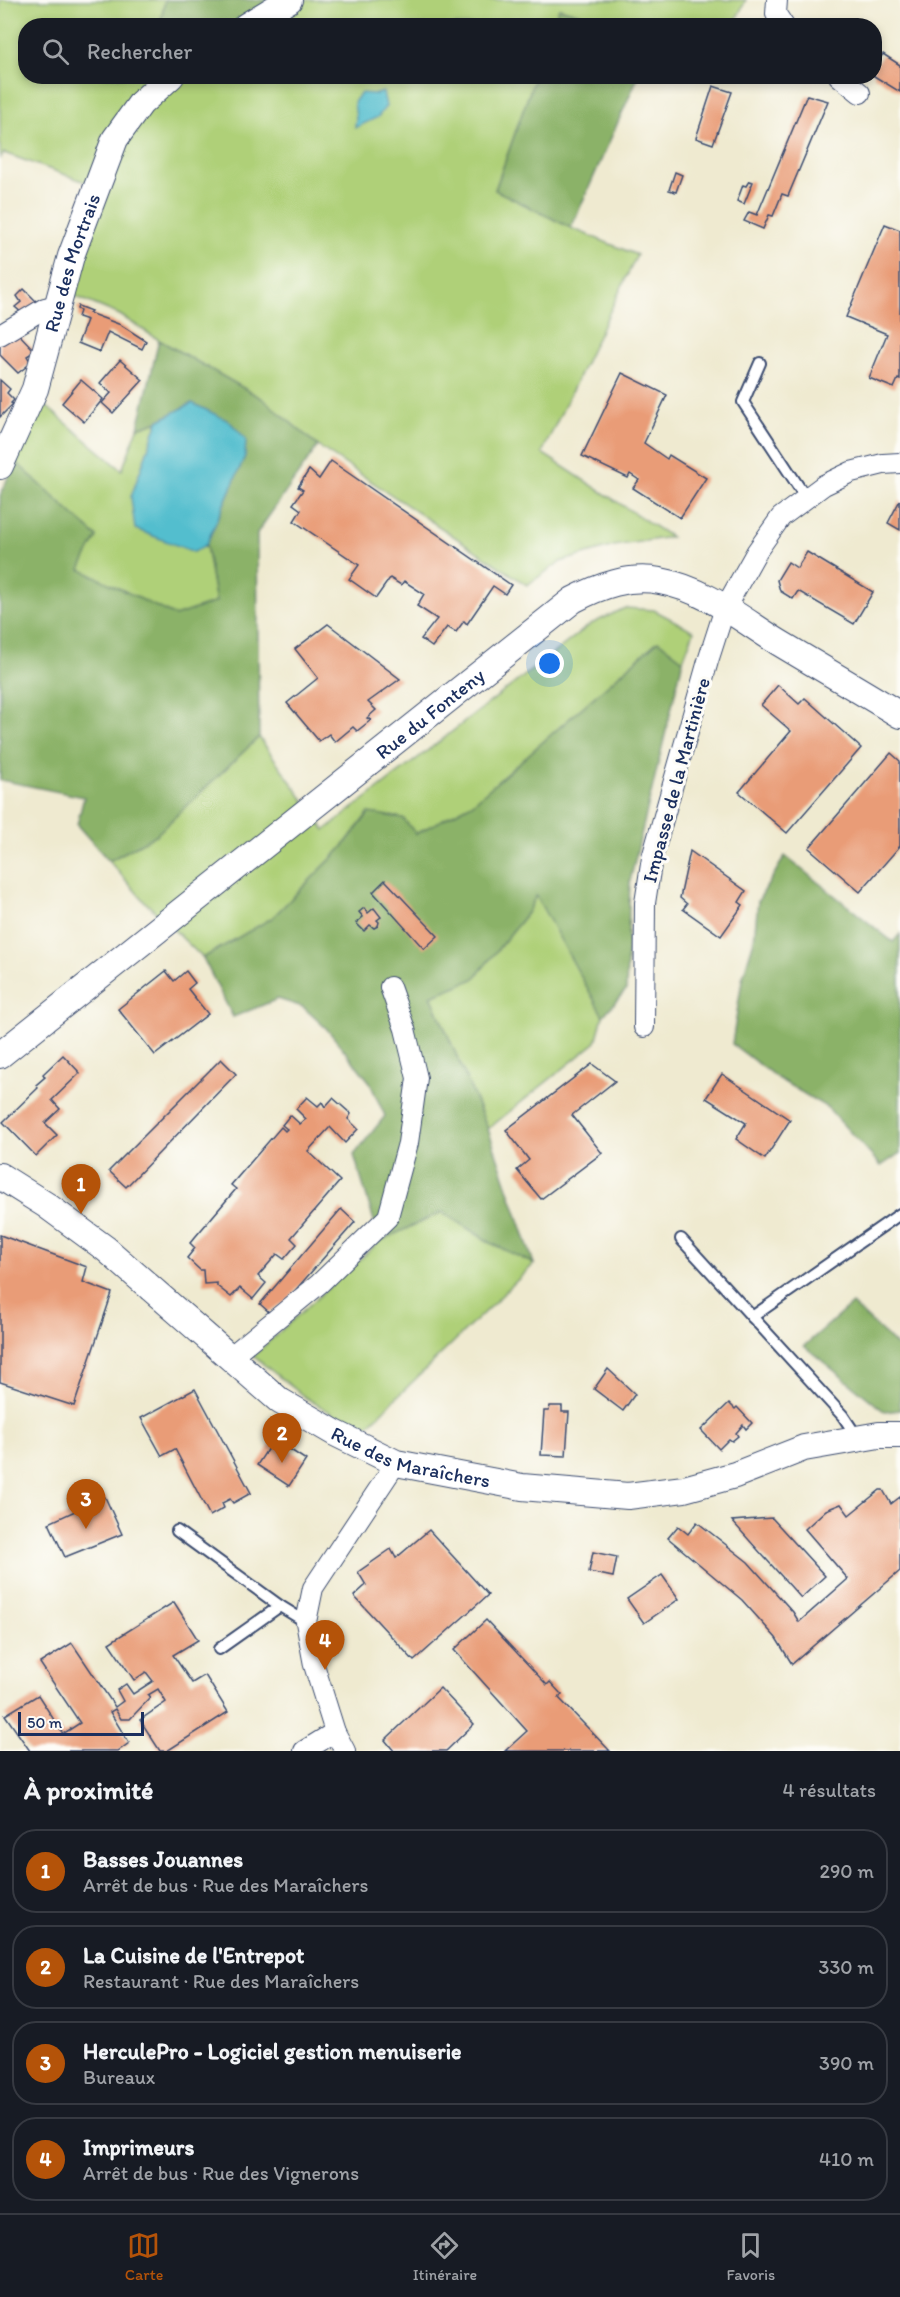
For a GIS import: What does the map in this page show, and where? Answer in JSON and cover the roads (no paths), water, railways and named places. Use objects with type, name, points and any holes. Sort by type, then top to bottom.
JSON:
[{"type":"street","points":[[259,18],[289,0]]},
{"type":"street","points":[[777,0],[776,14],[779,18]]},
{"type":"street","name":"Rue des Mortrais","points":[[0,466],[35,389],[71,256],[115,139],[141,103],[162,84]]},
{"type":"street","points":[[849,84],[860,93]]},
{"type":"street","points":[[0,335],[45,308],[58,305]]},
{"type":"street","name":"Impasse de la Martinière","points":[[644,1027],[645,903],[652,858],[725,608],[757,551],[781,517],[820,486],[851,472],[883,464],[900,463]]},
{"type":"street","name":"Rue du Fonteny","points":[[0,1055],[573,600],[595,588],[626,580],[659,580],[683,587],[725,608],[900,715]]},
{"type":"street","points":[[230,1357],[319,1284],[388,1217],[408,1143],[417,1078],[405,1029],[390,987]]},
{"type":"street","name":"Rue des Maraîchers","points":[[0,1176],[46,1205],[106,1250],[280,1401],[335,1433],[396,1463],[522,1487],[628,1496],[684,1489],[735,1475],[804,1448],[879,1435],[900,1436]]},
{"type":"street","points":[[345,1751],[335,1732],[314,1665],[306,1622],[313,1588],[396,1463]]},
{"type":"street","points":[[304,1751],[335,1732]]},
{"type":"lane","points":[[760,363],[743,402],[806,498]]},
{"type":"lane","points":[[752,1317],[900,1214]]},
{"type":"lane","points":[[681,1239],[843,1416],[855,1439]]},
{"type":"lane","points":[[177,1531],[280,1606],[306,1622]]},
{"type":"lane","points":[[219,1649],[280,1606]]},
{"type":"water","points":[[383,92],[386,106],[378,117],[355,128],[354,102],[361,93]]},
{"type":"water","points":[[192,403],[229,421],[246,439],[245,456],[206,545],[194,552],[135,529],[131,497],[158,421]]},
{"type":"place","name":"Basses Jouannes","points":[[81,1214]]},
{"type":"place","name":"La Cuisine de l'Entrepot","points":[[282,1463]]},
{"type":"place","name":"HerculePro - Logiciel gestion menuiserie","points":[[86,1529]]},
{"type":"place","name":"Imprimeurs","points":[[325,1670]]}]
